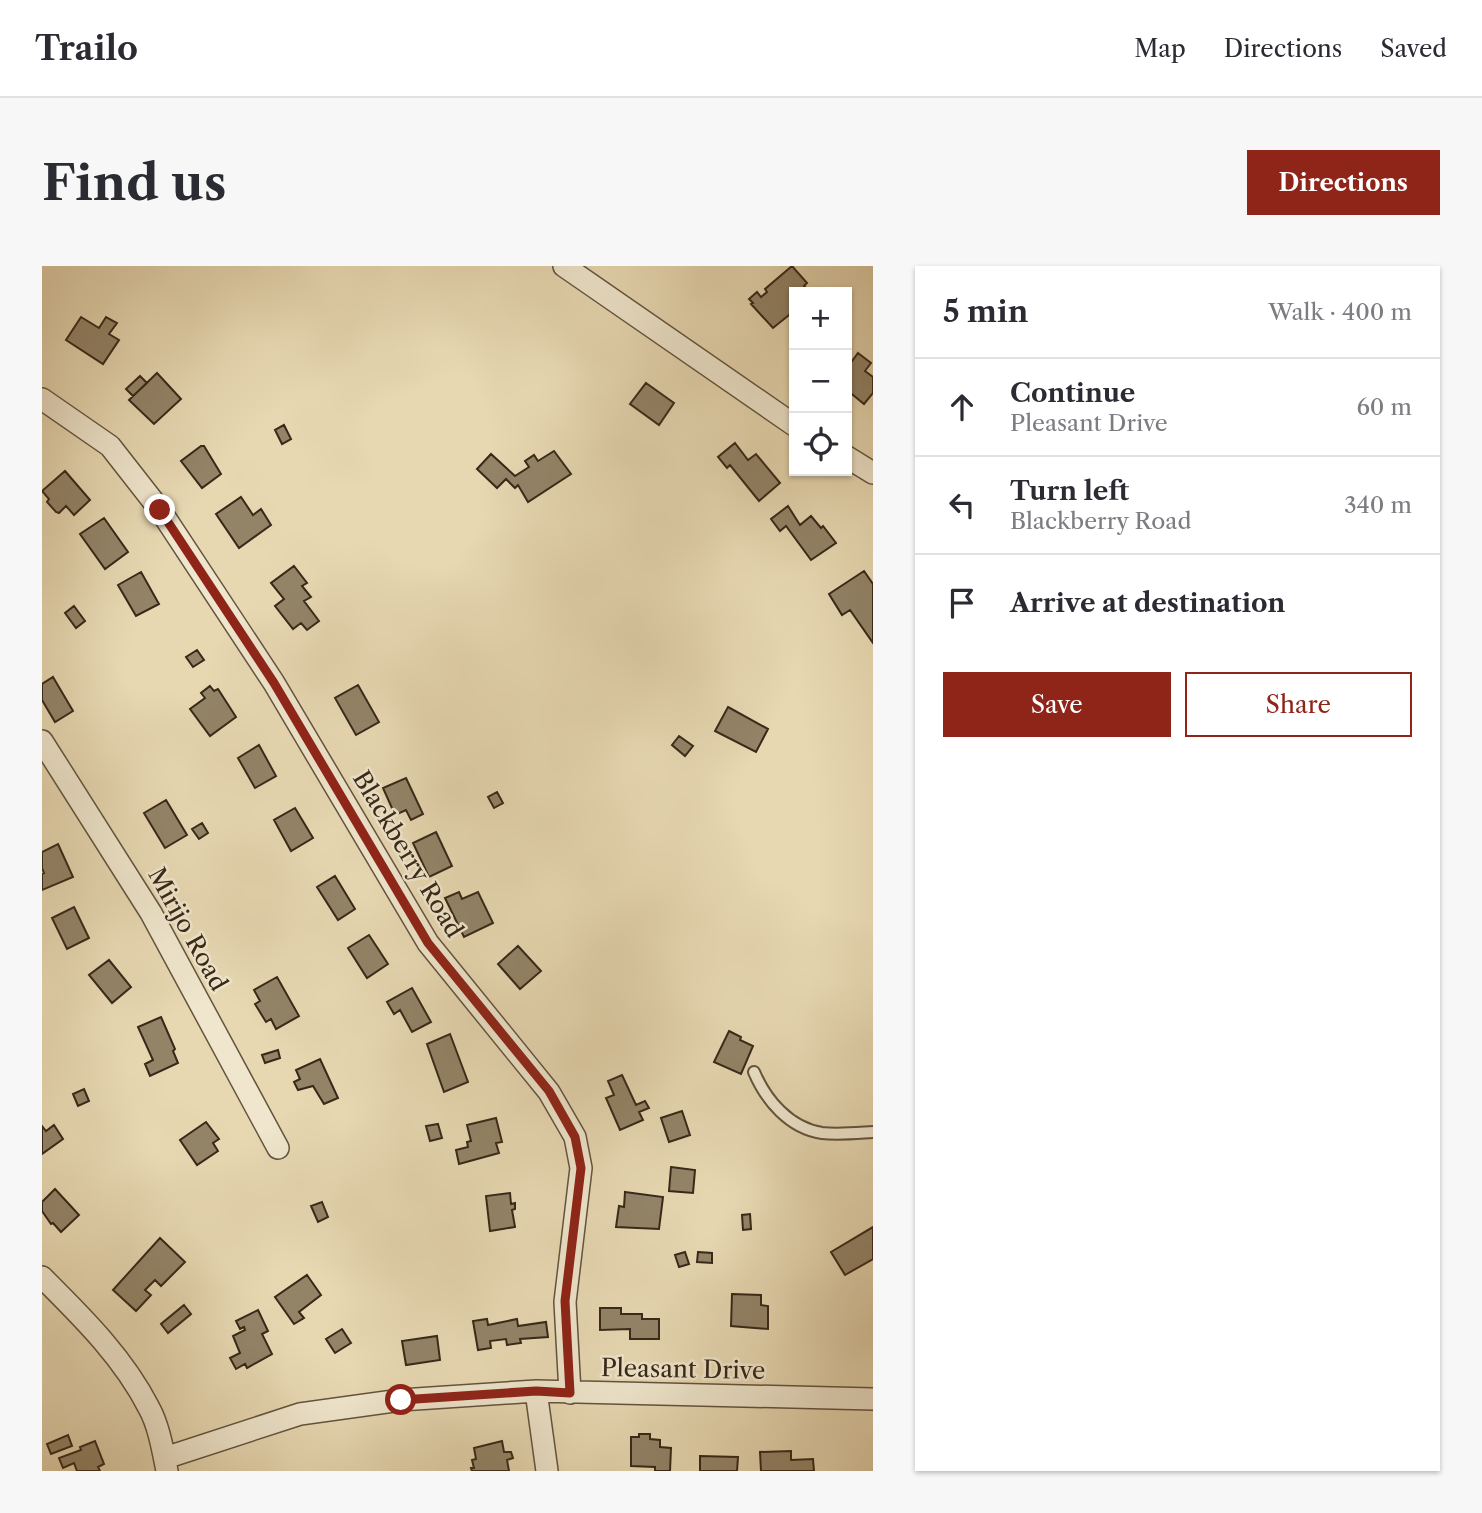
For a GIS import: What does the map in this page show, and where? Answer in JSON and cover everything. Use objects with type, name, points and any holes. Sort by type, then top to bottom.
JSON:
[{"type":"street","points":[[564,266],[789,422]]},
{"type":"street","name":"Blackberry Road","points":[[42,399],[110,446],[160,510],[274,683],[428,943],[549,1091],[575,1137],[581,1168],[565,1301],[570,1393]]},
{"type":"street","points":[[852,460],[873,473]]},
{"type":"street","name":"Mirijo Road","points":[[42,741],[151,913],[278,1148]]},
{"type":"street","points":[[42,1277],[122,1364],[151,1410],[166,1465]]},
{"type":"street","points":[[536,1391],[547,1471]]},
{"type":"street","name":"Pleasant Drive","points":[[166,1465],[300,1414],[401,1400],[536,1391],[873,1399]]},
{"type":"lane","points":[[754,1072],[764,1095],[786,1117],[806,1129],[823,1133],[873,1132]]},
{"type":"building","points":[[792,266],[807,283],[805,287],[789,287],[789,315],[773,328],[749,299],[757,292],[761,297],[767,292],[765,289]]},
{"type":"building","points":[[81,317],[99,328],[106,317],[117,323],[109,334],[119,340],[103,364],[66,340]]},
{"type":"building","points":[[858,353],[871,363],[865,371],[873,377],[873,393],[864,404],[852,394],[852,361]]},
{"type":"building","points":[[157,373],[181,399],[154,424],[129,400]]},
{"type":"building","points":[[140,376],[147,383],[133,396],[126,389]]},
{"type":"building","points":[[646,383],[674,403],[659,425],[630,404]]},
{"type":"building","points":[[284,425],[291,439],[282,444],[275,430]]},
{"type":"building","points":[[735,443],[748,460],[756,454],[780,483],[759,501],[730,465],[727,468],[718,457]]},
{"type":"building","points":[[204,446],[221,474],[202,488],[181,461]]},
{"type":"building","points":[[554,451],[571,474],[528,502],[518,485],[515,488],[506,479],[497,488],[477,469],[491,454],[515,476],[529,467],[525,461],[534,455],[538,461]]},
{"type":"building","points":[[65,471],[90,500],[74,515],[66,506],[59,513],[56,512],[42,491]]},
{"type":"building","points":[[241,497],[253,515],[261,509],[271,525],[239,548],[216,514]]},
{"type":"building","points":[[788,506],[800,525],[811,516],[836,543],[811,560],[786,526],[780,531],[771,519]]},
{"type":"building","points":[[104,518],[128,552],[105,569],[80,534]]},
{"type":"building","points":[[294,566],[307,583],[302,586],[311,597],[304,601],[319,621],[307,630],[301,623],[293,629],[275,606],[284,599],[271,583]]},
{"type":"building","points":[[864,571],[873,584],[873,643],[850,610],[842,615],[829,594]]},
{"type":"building","points":[[141,572],[159,604],[136,616],[118,585]]},
{"type":"building","points":[[74,606],[85,621],[76,628],[65,613]]},
{"type":"building","points":[[197,650],[204,660],[193,667],[186,657]]},
{"type":"building","points":[[53,677],[73,711],[55,722],[42,700],[42,684]]},
{"type":"building","points":[[358,685],[379,722],[356,735],[335,698]]},
{"type":"building","points":[[210,686],[214,691],[218,689],[236,717],[210,736],[190,709],[205,698],[201,693]]},
{"type":"building","points":[[728,707],[768,729],[756,752],[715,731]]},
{"type":"building","points":[[679,736],[693,746],[685,756],[672,745]]},
{"type":"building","points":[[259,745],[276,776],[255,788],[238,758]]},
{"type":"building","points":[[406,778],[423,814],[411,820],[406,810],[395,815],[383,788]]},
{"type":"building","points":[[497,792],[503,803],[494,808],[488,797]]},
{"type":"building","points":[[166,800],[187,835],[165,848],[144,813]]},
{"type":"building","points":[[295,808],[313,838],[291,851],[274,820]]},
{"type":"building","points":[[202,823],[208,833],[199,839],[192,829]]},
{"type":"building","points":[[436,832],[452,866],[429,877],[413,843]]},
{"type":"building","points":[[58,844],[73,877],[42,890],[42,852]]},
{"type":"building","points":[[335,876],[355,909],[338,920],[317,887]]},
{"type":"building","points":[[459,892],[462,899],[478,892],[493,923],[464,937],[445,898]]},
{"type":"building","points":[[74,907],[89,938],[67,949],[52,918]]},
{"type":"building","points":[[369,935],[388,964],[367,978],[348,948]]},
{"type":"building","points":[[518,946],[541,971],[520,989],[498,964]]},
{"type":"building","points":[[109,960],[131,987],[112,1003],[89,975]]},
{"type":"building","points":[[277,977],[299,1016],[276,1029],[271,1019],[266,1022],[255,1004],[260,1001],[254,990]]},
{"type":"building","points":[[412,988],[431,1022],[412,1032],[400,1010],[394,1014],[387,1002]]},
{"type":"building","points":[[161,1017],[178,1063],[150,1076],[145,1064],[153,1060],[138,1027]]},
{"type":"building","points":[[729,1031],[753,1046],[741,1074],[714,1062]]},
{"type":"building","points":[[450,1034],[468,1082],[444,1092],[427,1044]]},
{"type":"building","points":[[278,1050],[280,1058],[265,1063],[262,1055]]},
{"type":"building","points":[[320,1059],[338,1098],[324,1104],[313,1086],[298,1090],[294,1082],[300,1079],[296,1070]]},
{"type":"building","points":[[622,1075],[636,1105],[645,1101],[649,1108],[639,1112],[643,1120],[620,1130],[606,1098],[614,1095],[608,1081]]},
{"type":"building","points":[[84,1089],[89,1101],[78,1106],[73,1094]]},
{"type":"building","points":[[682,1111],[690,1135],[669,1142],[661,1118]]},
{"type":"building","points":[[496,1118],[502,1142],[496,1143],[499,1153],[459,1164],[456,1150],[468,1147],[467,1142],[471,1141],[467,1125]]},
{"type":"building","points":[[206,1122],[219,1139],[213,1143],[218,1151],[197,1165],[180,1140]]},
{"type":"building","points":[[438,1124],[442,1138],[430,1141],[426,1126]]},
{"type":"building","points":[[54,1125],[63,1139],[42,1154],[42,1126],[46,1131]]},
{"type":"building","points":[[671,1167],[695,1170],[693,1193],[669,1191]]},
{"type":"building","points":[[55,1189],[79,1215],[61,1232],[42,1211],[42,1202]]},
{"type":"building","points":[[625,1192],[663,1197],[659,1229],[616,1227],[619,1206],[624,1207]]},
{"type":"building","points":[[510,1193],[511,1204],[515,1203],[515,1209],[512,1210],[515,1227],[490,1231],[486,1196]]},
{"type":"building","points":[[322,1202],[328,1217],[318,1222],[311,1206]]},
{"type":"building","points":[[750,1214],[751,1229],[743,1230],[742,1215]]},
{"type":"building","points":[[873,1227],[873,1259],[845,1275],[831,1252]]},
{"type":"building","points":[[160,1238],[185,1262],[161,1286],[155,1280],[145,1290],[151,1295],[136,1311],[113,1290]]},
{"type":"building","points":[[685,1252],[689,1264],[679,1267],[675,1255]]},
{"type":"building","points":[[698,1252],[712,1253],[712,1263],[697,1262]]},
{"type":"building","points":[[307,1275],[321,1295],[299,1312],[304,1318],[294,1324],[275,1297]]},
{"type":"building","points":[[732,1294],[761,1295],[761,1305],[768,1306],[768,1329],[731,1326]]},
{"type":"building","points":[[184,1305],[191,1314],[168,1333],[161,1324]]},
{"type":"building","points":[[600,1308],[621,1308],[621,1314],[642,1314],[642,1319],[659,1319],[659,1339],[630,1339],[630,1329],[600,1330]]},
{"type":"building","points":[[258,1310],[268,1331],[262,1334],[272,1354],[247,1368],[245,1364],[236,1369],[230,1358],[240,1353],[233,1336],[245,1330],[244,1327],[240,1329],[236,1321]]},
{"type":"building","points":[[487,1319],[488,1325],[517,1319],[518,1326],[546,1322],[548,1337],[520,1339],[521,1343],[507,1345],[506,1339],[490,1341],[491,1348],[478,1350],[473,1321]]},
{"type":"building","points":[[342,1329],[351,1343],[335,1353],[326,1339]]},
{"type":"building","points":[[437,1336],[440,1360],[406,1365],[402,1341]]},
{"type":"building","points":[[639,1434],[650,1434],[650,1439],[660,1440],[660,1447],[671,1448],[670,1471],[631,1466],[631,1437],[639,1437]]},
{"type":"building","points":[[68,1435],[72,1446],[51,1454],[47,1444]]},
{"type":"building","points":[[95,1441],[104,1464],[98,1467],[100,1471],[77,1471],[74,1463],[63,1468],[59,1458],[81,1450],[80,1447]]},
{"type":"building","points":[[502,1441],[504,1452],[511,1452],[513,1458],[507,1460],[509,1471],[472,1471],[472,1460],[476,1459],[474,1448]]},
{"type":"building","points":[[791,1451],[791,1460],[813,1459],[814,1471],[761,1471],[760,1452]]},
{"type":"building","points":[[700,1456],[738,1457],[737,1471],[700,1471]]},
{"type":"route","points":[[160,510],[274,683],[428,943],[549,1091],[575,1137],[581,1168],[565,1301],[570,1393],[536,1391],[401,1400]]}]
